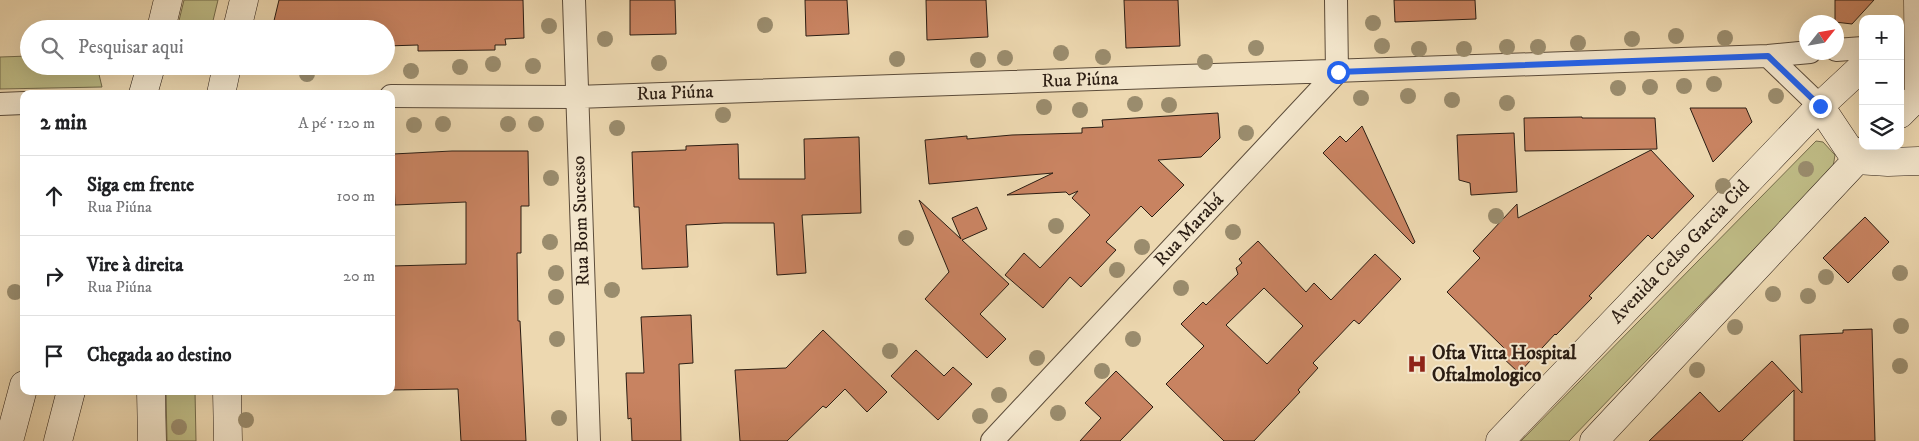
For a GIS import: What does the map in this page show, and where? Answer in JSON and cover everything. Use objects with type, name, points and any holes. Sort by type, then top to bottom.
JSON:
[{"type":"street","points":[[163,20],[168,0]]},
{"type":"street","points":[[239,20],[244,0]]},
{"type":"street","name":"Rua Bom Sucesso","points":[[574,0],[589,441]]},
{"type":"street","points":[[1336,0],[1338,72]]},
{"type":"street","points":[[1904,110],[1919,97],[1918,0]]},
{"type":"street","points":[[1904,26],[1919,12]]},
{"type":"street","points":[[1844,49],[1859,48]]},
{"type":"street","name":"Rua Piúna","points":[[395,96],[576,97],[1338,72],[1768,56],[1799,53]]},
{"type":"street","points":[[1768,56],[1820,106],[1863,153],[1888,162],[1919,161]]},
{"type":"street","name":"Avenida Celso Garcia Cid","points":[[1500,441],[1820,106],[1859,70]]},
{"type":"street","name":"Rua Marabá","points":[[992,441],[1338,72]]},
{"type":"street","points":[[144,90],[148,75]]},
{"type":"street","points":[[222,90],[226,75]]},
{"type":"street","points":[[0,104],[20,103]]},
{"type":"street","points":[[1594,441],[1863,153]]},
{"type":"street","points":[[9,441],[21,395]]},
{"type":"street","points":[[58,441],[70,395]]},
{"type":"street","points":[[151,395],[152,441]]},
{"type":"street","points":[[227,395],[228,441]]},
{"type":"shaded area","points":[[184,0],[218,0],[213,20],[179,20]]},
{"type":"shaded area","points":[[20,56],[20,75],[99,75],[102,87],[0,89],[0,57]]},
{"type":"shaded area","points":[[1816,141],[1823,142],[1835,155],[1833,167],[1569,441],[1521,441]]},
{"type":"shaded area","points":[[166,395],[195,395],[196,441],[167,441]]},
{"type":"building","points":[[279,0],[523,0],[524,38],[505,39],[506,45],[495,45],[495,50],[418,51],[418,45],[395,46],[395,20],[274,20]]},
{"type":"building","points":[[630,0],[675,0],[676,34],[630,35]]},
{"type":"building","points":[[805,0],[847,0],[849,34],[806,36]]},
{"type":"building","points":[[926,0],[986,0],[988,37],[927,40]]},
{"type":"building","points":[[1124,0],[1178,0],[1180,46],[1126,48]]},
{"type":"building","points":[[1394,0],[1475,0],[1476,19],[1395,22]]},
{"type":"building","points":[[1835,0],[1874,0],[1852,24],[1844,23],[1844,15],[1835,15]]},
{"type":"building","points":[[1690,108],[1746,108],[1752,122],[1713,162]]},
{"type":"building","points":[[1218,113],[1220,138],[1201,157],[1158,160],[1184,185],[1152,217],[1141,206],[1106,242],[1116,250],[1081,287],[1070,277],[1043,308],[1005,275],[1024,253],[1040,268],[1090,215],[1072,198],[1078,191],[1069,195],[1066,192],[1007,195],[1053,173],[929,184],[925,140],[967,136],[967,139],[1012,135],[1082,133],[1082,128],[1103,127],[1102,120]]},
{"type":"building","points":[[1524,118],[1655,118],[1657,149],[1525,151]]},
{"type":"building","points":[[1362,126],[1415,242],[1413,244],[1323,153],[1340,136],[1346,142]]},
{"type":"building","points":[[1514,133],[1517,192],[1471,195],[1470,183],[1459,180],[1457,135]]},
{"type":"building","points":[[859,137],[861,213],[802,215],[806,273],[777,275],[774,223],[686,225],[688,267],[642,269],[639,207],[634,207],[632,152],[686,150],[686,146],[738,144],[739,179],[805,179],[804,139]]},
{"type":"building","points":[[1651,150],[1694,196],[1652,239],[1648,235],[1589,296],[1592,298],[1519,373],[1501,356],[1506,350],[1447,292],[1480,258],[1473,251],[1517,204],[1518,218]]},
{"type":"building","points":[[452,151],[528,151],[529,206],[521,206],[521,253],[517,253],[518,321],[520,321],[526,441],[461,441],[458,389],[395,390],[395,266],[466,264],[466,202],[395,205],[395,154]]},
{"type":"building","points":[[919,200],[961,239],[952,218],[977,207],[987,229],[962,240],[1009,284],[980,314],[1006,339],[987,358],[925,299],[949,272]]},
{"type":"building","points":[[1865,217],[1889,242],[1848,283],[1823,258]]},
{"type":"building","points":[[1258,241],[1306,292],[1314,283],[1331,300],[1375,254],[1401,279],[1359,324],[1354,320],[1313,363],[1318,368],[1298,390],[1300,392],[1254,441],[1224,441],[1166,384],[1204,346],[1181,324],[1203,302],[1206,305],[1238,274],[1236,268],[1242,263],[1239,259]],"holes":[[[1264,288],[1303,326],[1267,364],[1226,325]]]},
{"type":"building","points":[[691,315],[693,363],[679,364],[681,441],[632,441],[631,418],[628,419],[626,373],[644,373],[641,317]]},
{"type":"building","points":[[1872,329],[1875,441],[1794,441],[1794,390],[1742,441],[1649,441],[1700,392],[1719,412],[1772,361],[1802,393],[1800,335],[1843,333],[1843,330]]},
{"type":"building","points":[[823,330],[887,392],[867,412],[845,389],[826,408],[823,406],[787,441],[740,441],[735,370],[786,368]]},
{"type":"building","points":[[916,350],[944,376],[953,367],[972,384],[938,420],[891,376]]},
{"type":"building","points":[[1116,371],[1153,407],[1120,441],[1080,441],[1101,418],[1085,403]]},
{"type":"place","name":"Ofta Vitta Hospital Oftalmologico","points":[[1417,364]]},
{"type":"route","points":[[1338,72],[1768,56],[1820,106]]}]
